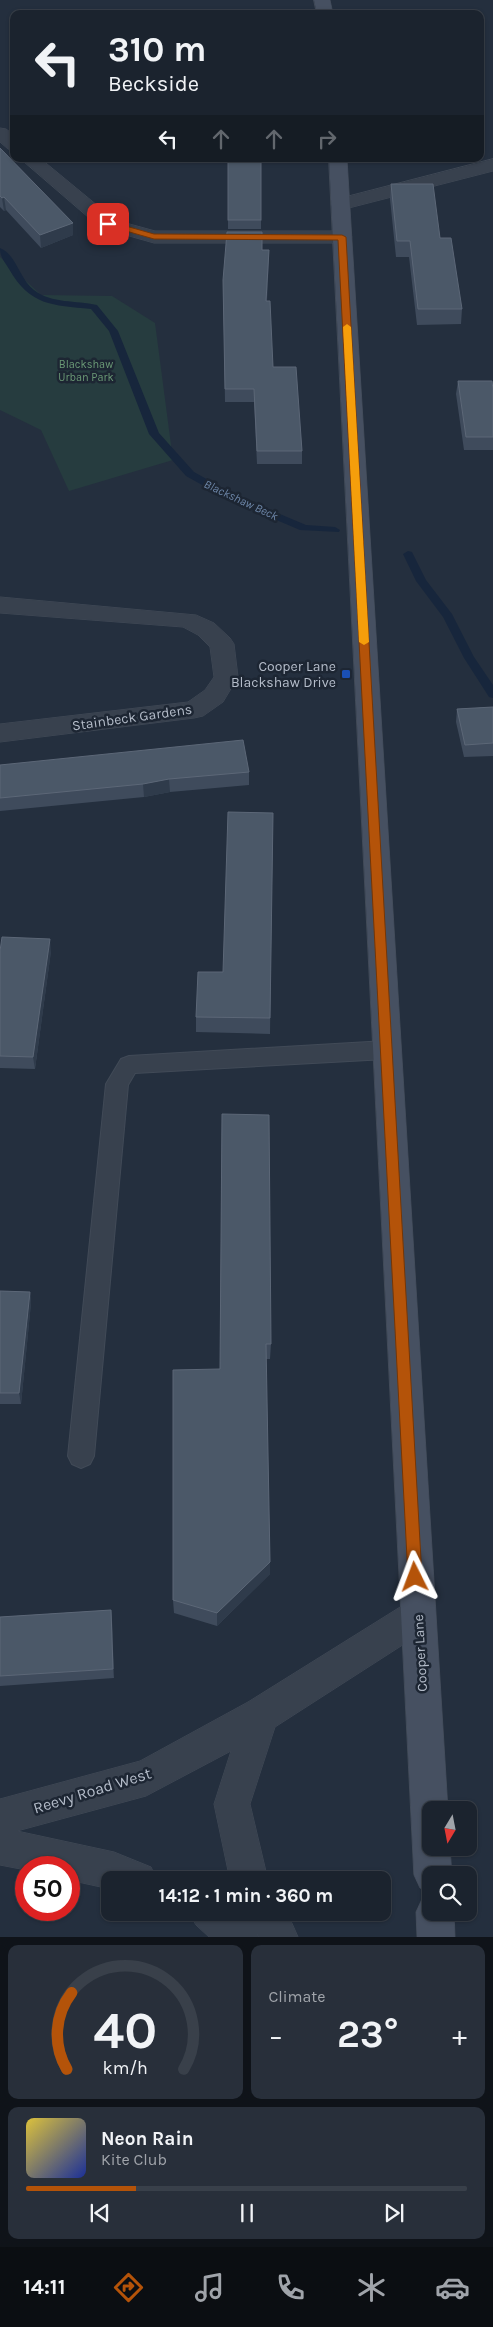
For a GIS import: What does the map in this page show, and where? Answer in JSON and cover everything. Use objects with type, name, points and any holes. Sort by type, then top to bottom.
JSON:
[{"type":"main road","name":"Cooper Lane","points":[[338,162],[417,1616],[432,1866]]},
{"type":"main road","points":[[435,1921],[436,1937]]},
{"type":"street","points":[[0,133],[10,142]]},
{"type":"street","points":[[34,162],[108,224],[154,237],[342,237]]},
{"type":"street","points":[[341,204],[493,165]]},
{"type":"street","name":"Stainbeck Gardens","points":[[0,605],[188,620],[206,629],[222,644],[226,677],[214,696],[194,710],[89,724],[0,732]]},
{"type":"street","name":"Reevy Road West","points":[[0,1817],[146,1778],[261,1715],[417,1616]]},
{"type":"street","points":[[247,1871],[232,1804],[261,1715]]},
{"type":"street","points":[[0,1846],[114,1871]]},
{"type":"street","points":[[220,1921],[239,1937]]},
{"type":"street","points":[[271,1921],[279,1937]]},
{"type":"lane","points":[[81,1456],[117,1084],[129,1065],[386,1050]]},
{"type":"green space","name":"Blackshaw Urban Park","points":[[0,257],[41,295],[112,296],[155,323],[173,460],[69,491],[41,430],[0,410]]},
{"type":"building","points":[[0,148],[10,158],[10,162],[14,162],[73,223],[40,235],[4,197],[0,196]]},
{"type":"building","points":[[228,162],[261,162],[261,220],[228,220]]},
{"type":"building","points":[[391,184],[433,184],[440,238],[451,238],[462,309],[418,309],[410,241],[397,241]]},
{"type":"building","points":[[227,232],[262,232],[262,250],[269,250],[266,301],[270,301],[273,367],[296,367],[302,451],[257,451],[254,389],[225,389],[223,280]]},
{"type":"building","points":[[458,381],[492,381],[493,437],[466,437]]},
{"type":"building","points":[[493,707],[493,743],[465,745],[457,709]]},
{"type":"building","points":[[243,740],[249,772],[0,798],[0,765]]},
{"type":"building","points":[[228,812],[273,813],[270,1018],[196,1017],[198,972],[223,972]]},
{"type":"building","points":[[2,937],[50,939],[33,1057],[0,1056],[0,951]]},
{"type":"building","points":[[222,1114],[269,1115],[271,1344],[266,1344],[270,1562],[217,1613],[173,1600],[173,1370],[220,1369]]},
{"type":"building","points":[[0,1291],[30,1292],[19,1393],[0,1393]]},
{"type":"building","points":[[111,1610],[113,1669],[0,1676],[0,1617]]},
{"type":"waterway","name":"Blackshaw Beck","points":[[0,251],[22,283],[36,296],[65,304],[94,307],[113,331],[154,434],[190,474],[233,498],[304,528],[335,530]]},
{"type":"waterway","name":"Blackshaw Beck","points":[[408,554],[421,581],[448,616],[469,658],[493,694]]},
{"type":"slow traffic","points":[[347,327],[364,642]]},
{"type":"place","name":"Cooper Lane Blackshaw Drive","points":[[346,674]]},
{"type":"route","points":[[108,224],[154,237],[342,237],[415,1577]]}]
